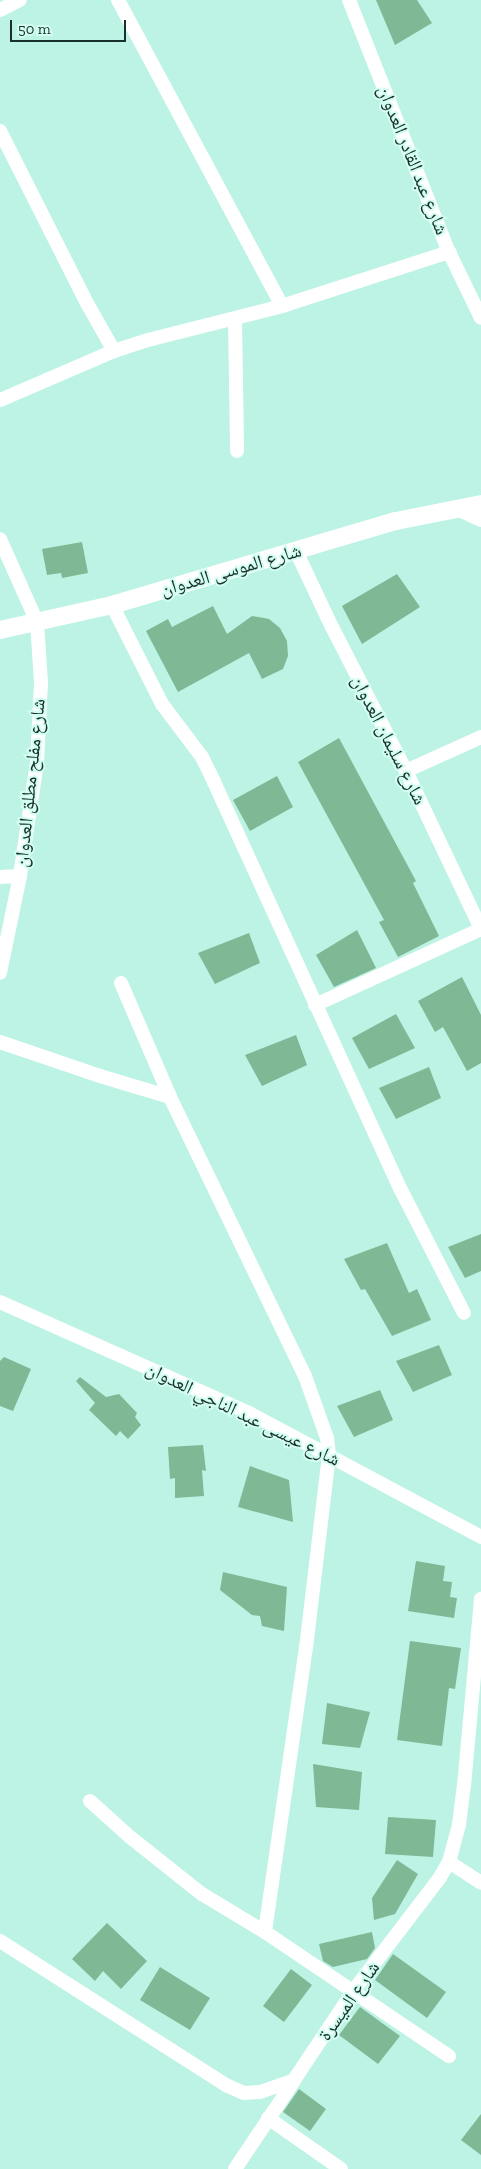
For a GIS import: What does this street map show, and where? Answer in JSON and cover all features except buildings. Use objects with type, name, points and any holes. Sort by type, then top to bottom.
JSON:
[{"type":"street","points":[[0,10],[20,0]]},
{"type":"street","points":[[118,0],[282,306]]},
{"type":"street","name":"شارع عبد القادر العدوان","points":[[349,0],[450,252],[481,318]]},
{"type":"street","points":[[0,131],[88,305],[114,351]]},
{"type":"street","points":[[0,400],[114,351],[188,329],[282,306],[450,252]]},
{"type":"street","points":[[235,319],[237,451]]},
{"type":"street","name":"شارع الموسى العدوان","points":[[0,630],[112,605],[396,521],[481,504]]},
{"type":"street","points":[[462,509],[481,518]]},
{"type":"street","name":"شارع مفلح مطلق العدوان","points":[[0,539],[37,622],[40,659],[40,725],[20,876],[0,973]]},
{"type":"street","name":"شارع سليمان العدوان","points":[[296,551],[406,771],[481,929]]},
{"type":"street","points":[[112,605],[162,704],[202,757],[401,1190],[464,1313]]},
{"type":"street","points":[[406,771],[481,737]]},
{"type":"street","points":[[0,876],[20,876]]},
{"type":"street","points":[[315,1005],[481,929]]},
{"type":"street","points":[[121,983],[170,1096],[304,1376],[327,1438],[329,1454],[306,1648],[265,1932]]},
{"type":"street","points":[[0,1042],[100,1076],[170,1096]]},
{"type":"street","name":"شارع عيسى عبد الناجي العدوان","points":[[0,1302],[248,1413],[329,1454],[481,1537]]},
{"type":"street","name":"شارع الميسرة","points":[[235,2169],[354,1990],[439,1879],[449,1862],[460,1825],[481,1599]]},
{"type":"street","points":[[90,1800],[130,1837],[202,1894],[265,1932],[354,1990],[449,2056]]},
{"type":"street","points":[[449,1862],[481,1883]]},
{"type":"street","points":[[0,1941],[228,2086],[244,2093],[260,2092],[294,2080]]},
{"type":"street","points":[[268,2118],[341,2169]]}]
